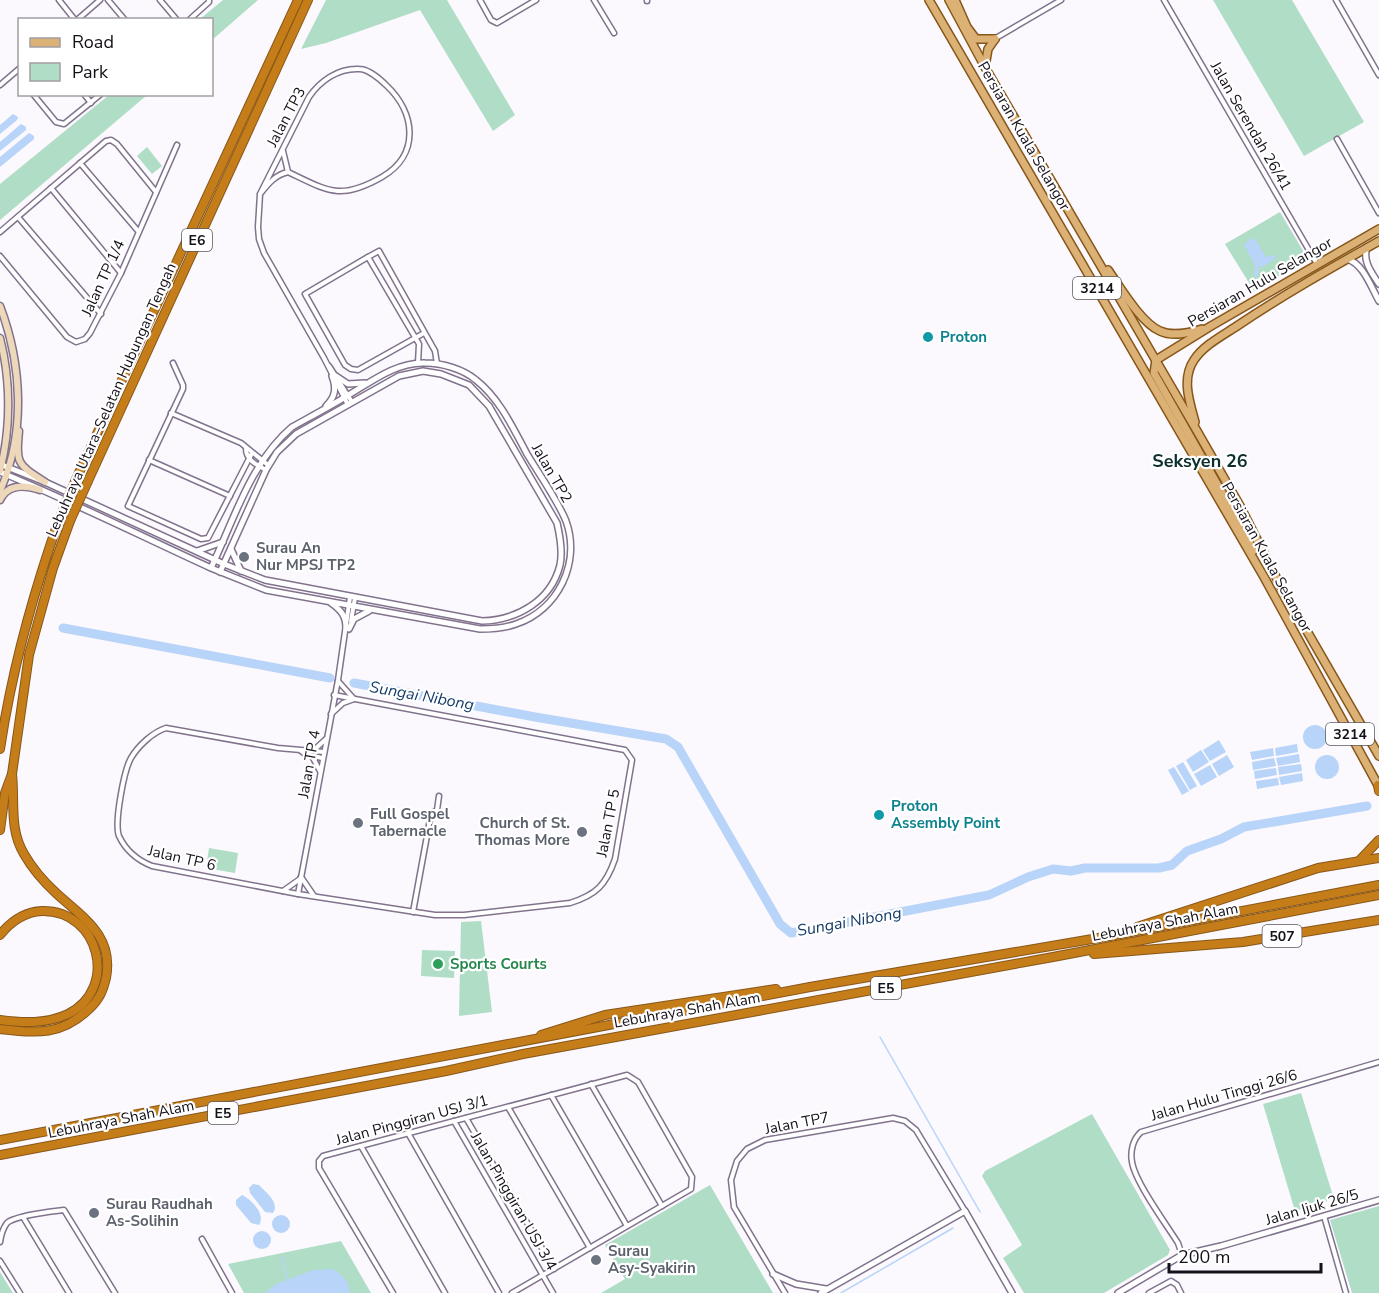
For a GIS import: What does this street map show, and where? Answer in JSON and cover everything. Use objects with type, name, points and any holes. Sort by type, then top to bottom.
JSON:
[{"type":"highway","name":"Lebuhraya Utara–Selatan Hubungan Tengah","points":[[0,749],[16,664],[33,600],[60,517],[298,0]]},
{"type":"highway","name":"Lebuhraya Utara–Selatan Hubungan Tengah","points":[[0,830],[5,793],[12,774],[29,655],[53,568],[70,521],[308,0]]},
{"type":"highway","points":[[1,1030],[42,1032],[61,1029],[79,1018],[96,1002],[103,991],[108,967],[106,947],[92,923],[54,891],[21,849],[13,825],[12,774]]},
{"type":"highway","points":[[1359,861],[1379,840]]},
{"type":"highway","points":[[1116,935],[1164,917],[1318,868],[1379,858]]},
{"type":"highway","name":"Lebuhraya Shah Alam","points":[[0,1140],[497,1048],[810,987],[1116,935],[1379,885]]},
{"type":"highway","name":"Lebuhraya Shah Alam","points":[[0,1155],[446,1071],[524,1054],[1379,895]]},
{"type":"highway","points":[[0,935],[7,926],[25,915],[36,912],[58,913],[74,920],[88,934],[95,946],[98,963],[97,975],[88,998],[71,1013],[36,1023],[4,1020]]},
{"type":"highway","name":"507","points":[[1053,957],[1242,942],[1379,920]]},
{"type":"main road","name":"Persiaran Kuala Selangor","points":[[929,0],[1264,577],[1379,788]]},
{"type":"main road","name":"Persiaran Kuala Selangor","points":[[948,0],[1240,506],[1284,591],[1379,756]]},
{"type":"main road","points":[[955,0],[967,27],[976,39],[995,39]]},
{"type":"main road","points":[[986,69],[987,49],[995,39]]},
{"type":"main road","name":"Persiaran Hulu Selangor","points":[[1156,360],[1379,229]]},
{"type":"main road","name":"Persiaran Hulu Selangor","points":[[1197,431],[1187,384],[1194,360],[1208,345],[1261,310],[1379,241]]},
{"type":"main road","points":[[1088,244],[1146,322],[1160,331],[1174,334],[1211,326]]},
{"type":"main road","points":[[0,306],[11,337],[20,401],[19,462],[25,470],[45,482]]},
{"type":"main road","points":[[0,338],[9,413],[0,491]]},
{"type":"main road","points":[[1156,360],[1154,374],[1245,533],[1264,577]]},
{"type":"main road","points":[[2,471],[9,467],[17,419],[18,388]]},
{"type":"main road","points":[[0,500],[9,489],[19,486],[40,490]]},
{"type":"street","points":[[59,0],[74,18]]},
{"type":"street","points":[[78,18],[100,0]]},
{"type":"street","points":[[108,0],[123,18]]},
{"type":"street","points":[[160,0],[175,18]]},
{"type":"street","points":[[191,18],[209,0]]},
{"type":"street","points":[[480,0],[491,20],[497,23],[536,0]]},
{"type":"street","points":[[594,0],[614,33]]},
{"type":"street","points":[[995,39],[1061,0]]},
{"type":"street","name":"Jalan Serendah 26/41","points":[[1164,0],[1317,265]]},
{"type":"street","points":[[1336,0],[1379,75]]},
{"type":"street","name":"Jalan TP3","points":[[288,172],[325,189],[354,191],[394,170],[408,149],[410,130],[407,116],[395,94],[381,80],[359,69],[337,73],[319,83],[309,97],[261,194],[258,227],[264,253],[350,404]]},
{"type":"street","points":[[0,84],[18,70]]},
{"type":"street","points":[[15,72],[18,76]]},
{"type":"street","points":[[35,96],[56,122],[62,124],[67,123],[98,96]]},
{"type":"street","points":[[86,96],[91,103]]},
{"type":"street","points":[[1337,139],[1379,213]]},
{"type":"street","points":[[0,232],[106,141],[115,141],[156,192]]},
{"type":"street","name":"Jalan TP 1/4","points":[[0,256],[71,340],[81,342],[101,314],[121,273],[177,145]]},
{"type":"street","points":[[261,194],[274,178],[288,172],[282,150]]},
{"type":"street","points":[[80,163],[138,231]]},
{"type":"street","points":[[51,188],[121,273]]},
{"type":"street","points":[[18,217],[101,314]]},
{"type":"street","points":[[1368,248],[1366,262],[1379,284]]},
{"type":"street","points":[[424,333],[357,370],[351,369],[345,365],[305,294],[379,251],[435,351],[437,364]]},
{"type":"street","points":[[368,257],[415,337],[420,350],[418,363]]},
{"type":"street","points":[[1347,259],[1356,262],[1379,301]]},
{"type":"street","points":[[173,363],[183,385],[128,506],[201,539],[208,538],[252,453]]},
{"type":"street","name":"Jalan TP2","points":[[2,471],[211,568],[266,590],[480,629],[516,624],[543,610],[561,586],[568,571],[570,556],[565,520],[497,401],[474,378],[463,372],[437,364],[418,363],[407,364],[367,383],[292,427],[273,445],[260,463],[211,568]]},
{"type":"street","name":"Jalan TP2","points":[[9,467],[224,564],[265,580],[483,621],[500,620],[527,610],[541,597],[553,582],[560,564],[561,543],[557,523],[489,406],[469,385],[441,374],[423,371],[399,376],[296,434],[277,452],[267,467],[231,549],[224,564],[220,572]]},
{"type":"street","points":[[320,411],[334,395],[334,376],[348,384],[367,383]]},
{"type":"street","points":[[171,413],[241,443],[260,463]]},
{"type":"street","points":[[246,449],[249,459],[267,467]]},
{"type":"street","points":[[149,460],[230,496]]},
{"type":"street","points":[[197,551],[223,542]]},
{"type":"street","points":[[231,549],[240,571]]},
{"type":"street","name":"Jalan TP 4","points":[[298,894],[352,597]]},
{"type":"street","points":[[327,601],[341,610],[347,628]]},
{"type":"street","points":[[347,628],[363,612],[371,610]]},
{"type":"street","points":[[330,715],[343,703],[354,699],[338,680]]},
{"type":"street","name":"Jalan TP 5","points":[[298,894],[435,915],[475,914],[556,905],[582,899],[590,895],[606,880],[615,859],[632,760],[631,755],[625,750],[334,695]]},
{"type":"street","name":"Jalan TP 6","points":[[298,894],[152,866],[138,861],[118,834],[116,821],[128,762],[138,748],[166,728],[301,751],[322,758]]},
{"type":"street","points":[[314,750],[326,739]]},
{"type":"street","name":"Jalan TP 6","points":[[301,751],[306,749],[324,752]]},
{"type":"street","points":[[312,756],[320,771]]},
{"type":"street","points":[[413,912],[431,814],[437,810],[439,796]]},
{"type":"street","points":[[282,891],[301,878],[315,897]]},
{"type":"street","name":"Jalan Hulu Tinggi 26/6","points":[[1182,1256],[1178,1243],[1133,1168],[1131,1151],[1137,1136],[1142,1132],[1379,1062]]},
{"type":"street","name":"Jalan Pinggiran USJ 3/1","points":[[393,1293],[319,1168],[322,1156],[627,1075],[638,1082],[692,1178],[691,1189],[662,1206]]},
{"type":"street","points":[[512,1293],[662,1206],[591,1084]]},
{"type":"street","points":[[551,1095],[627,1226]]},
{"type":"street","points":[[508,1107],[590,1248]]},
{"type":"street","name":"Jalan Pinggiran USJ 3/4","points":[[466,1118],[554,1269]]},
{"type":"street","name":"Jalan TP7","points":[[785,1293],[734,1207],[731,1180],[737,1161],[747,1149],[765,1140],[893,1118],[905,1121],[916,1130],[1012,1293]]},
{"type":"street","name":"Jalan Pinggiran USJ 3/4","points":[[454,1121],[553,1293]]},
{"type":"street","points":[[408,1133],[499,1293]]},
{"type":"street","points":[[361,1146],[445,1293]]},
{"type":"street","name":"Jalan Ijuk 26/5","points":[[1118,1293],[1182,1256],[1379,1200]]},
{"type":"street","points":[[0,1242],[8,1222],[64,1210],[115,1293]]},
{"type":"street","points":[[821,1293],[965,1211]]},
{"type":"street","points":[[1324,1216],[1346,1293]]},
{"type":"street","points":[[23,1217],[69,1293]]},
{"type":"street","points":[[201,1239],[232,1293]]},
{"type":"street","points":[[0,1261],[20,1293]]},
{"type":"street","points":[[773,1274],[796,1284],[827,1290]]},
{"type":"street","points":[[1149,1293],[1168,1281],[1177,1285],[1181,1293]]},
{"type":"green space","points":[[223,0],[258,0],[213,39],[213,18],[201,18]]},
{"type":"green space","points":[[326,0],[447,0],[515,115],[493,131],[420,10],[326,43],[301,49]]},
{"type":"green space","points":[[1213,0],[1292,0],[1364,122],[1304,156]]},
{"type":"green space","points":[[108,96],[146,96],[0,220],[0,184]]},
{"type":"green space","points":[[147,147],[162,166],[152,174],[137,156]]},
{"type":"green space","points":[[1280,212],[1308,259],[1254,291],[1225,244]]},
{"type":"green space","points":[[209,848],[238,853],[235,873],[206,868]]},
{"type":"green space","points":[[481,921],[492,1012],[459,1016],[461,922]]},
{"type":"green space","name":"Sports Courts","points":[[422,950],[455,951],[454,978],[421,976]]},
{"type":"green space","points":[[1301,1093],[1334,1199],[1295,1211],[1263,1104]]},
{"type":"green space","points":[[1092,1114],[1170,1250],[1168,1255],[1104,1293],[1024,1293],[1003,1258],[1022,1245],[982,1176],[985,1171]]},
{"type":"green space","points":[[710,1185],[773,1293],[601,1293],[625,1279],[605,1245]]},
{"type":"green space","points":[[1379,1206],[1379,1293],[1352,1293],[1330,1220]]},
{"type":"green space","points":[[341,1241],[371,1293],[244,1293],[228,1264]]},
{"type":"green space","points":[[0,1272],[13,1293],[0,1293]]},
{"type":"water","points":[[13,114],[18,117],[17,120],[0,134],[0,125]]},
{"type":"water","points":[[21,124],[26,127],[26,130],[0,151],[0,142]]},
{"type":"water","points":[[29,133],[34,136],[34,139],[0,167],[0,157]]},
{"type":"water","points":[[1250,239],[1255,239],[1266,257],[1275,255],[1276,257],[1259,268],[1257,277],[1254,277],[1255,265],[1244,245]]},
{"type":"water","points":[[1315,725],[1324,728],[1327,737],[1324,746],[1315,749],[1306,746],[1303,737],[1306,728]]},
{"type":"water","points":[[1219,740],[1226,752],[1210,761],[1203,750]]},
{"type":"water","points":[[1297,744],[1298,752],[1276,756],[1275,748]]},
{"type":"water","points":[[1273,748],[1274,756],[1252,760],[1250,752]]},
{"type":"water","points":[[1201,750],[1209,762],[1193,772],[1186,760]]},
{"type":"water","points":[[1299,754],[1300,762],[1278,766],[1276,758]]},
{"type":"water","points":[[1227,755],[1234,767],[1219,776],[1212,764]]},
{"type":"water","points":[[1327,755],[1336,758],[1339,767],[1336,776],[1327,779],[1318,776],[1315,767],[1318,758]]},
{"type":"water","points":[[1274,758],[1276,766],[1253,770],[1252,762]]},
{"type":"water","points":[[1183,762],[1197,786],[1190,790],[1176,766]]},
{"type":"water","points":[[1301,764],[1302,771],[1279,775],[1278,767]]},
{"type":"water","points":[[1210,765],[1217,777],[1201,786],[1194,774]]},
{"type":"water","points":[[1174,767],[1189,791],[1182,795],[1168,770]]},
{"type":"water","points":[[1276,768],[1277,775],[1255,779],[1254,771]]},
{"type":"water","points":[[1302,773],[1303,781],[1281,785],[1279,777]]},
{"type":"water","points":[[1278,778],[1279,785],[1257,789],[1256,781]]},
{"type":"water","points":[[253,1184],[259,1185],[271,1198],[275,1205],[273,1213],[265,1212],[250,1193],[249,1188]]},
{"type":"water","points":[[242,1195],[253,1203],[259,1212],[261,1221],[259,1225],[251,1223],[236,1205],[236,1200]]},
{"type":"water","points":[[281,1215],[287,1218],[290,1224],[287,1230],[281,1233],[275,1230],[272,1224],[275,1218]]},
{"type":"water","points":[[262,1231],[268,1234],[271,1240],[268,1246],[262,1249],[256,1246],[253,1240],[256,1234]]},
{"type":"water","points":[[332,1269],[344,1278],[350,1293],[265,1293],[276,1284],[313,1270]]},
{"type":"waterway","points":[[63,628],[330,678]]},
{"type":"waterway","name":"Sungai Nibong","points":[[354,683],[666,739],[678,747],[780,924],[791,933],[989,895],[1028,877],[1053,869],[1071,871],[1085,868],[1159,868],[1172,865],[1187,851],[1221,839],[1244,827],[1367,806]]},
{"type":"waterway","points":[[880,1037],[980,1212]]},
{"type":"waterway","points":[[841,1293],[953,1228]]},
{"type":"waterway","points":[[282,1257],[287,1279]]},
{"type":"place","name":"Proton","points":[[928,337]]},
{"type":"place","name":"Surau An Nur MPSJ TP2","points":[[244,557]]},
{"type":"place","name":"Proton Assembly Point","points":[[879,815]]},
{"type":"place","name":"Full Gospel Tabernacle","points":[[358,823]]},
{"type":"place","name":"Church of St. Thomas More","points":[[582,832]]},
{"type":"place","name":"Sports Courts","points":[[438,964]]},
{"type":"place","name":"Surau Raudhah As-Solihin","points":[[94,1213]]},
{"type":"place","name":"Surau Asy-Syakirin","points":[[596,1260]]},
{"type":"district","name":"Seksyen 26","points":[[1200,461]]}]
